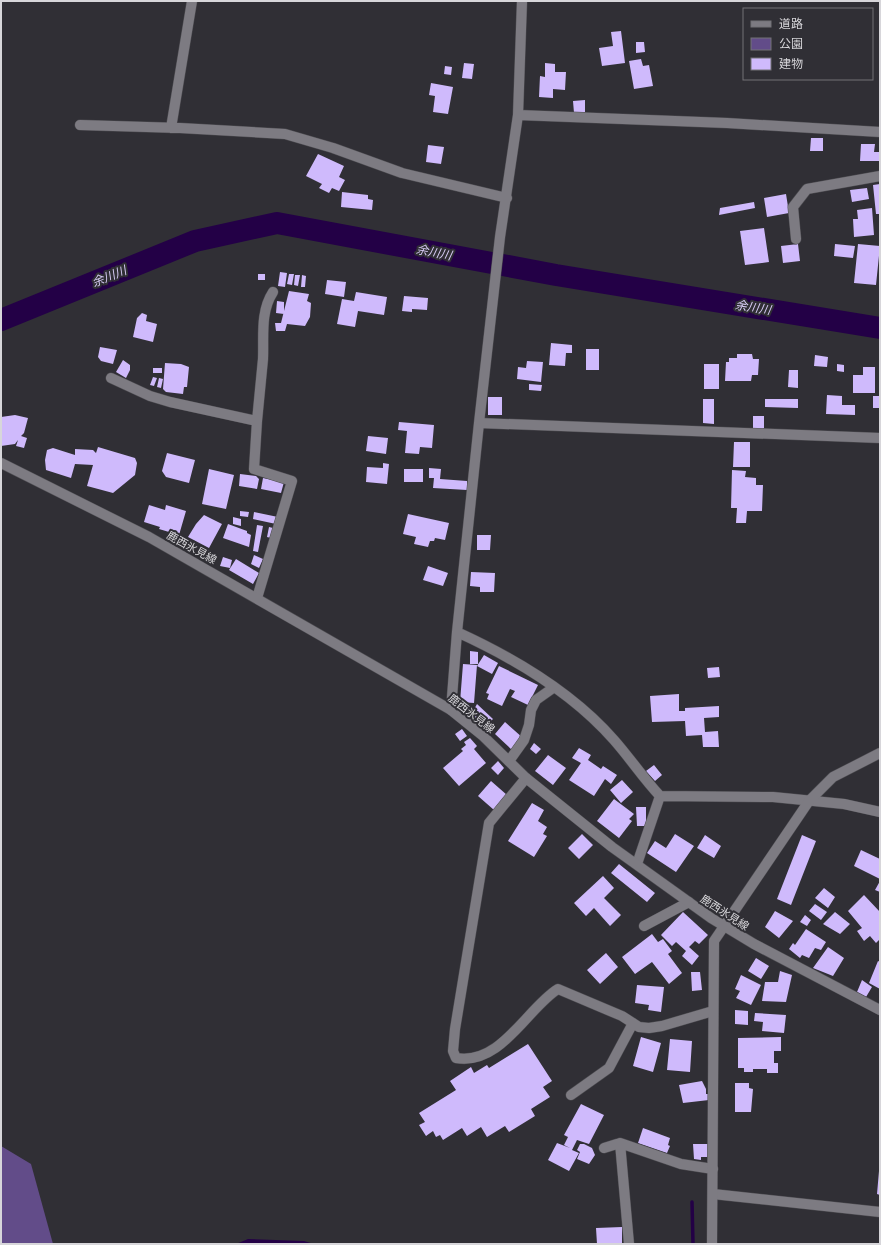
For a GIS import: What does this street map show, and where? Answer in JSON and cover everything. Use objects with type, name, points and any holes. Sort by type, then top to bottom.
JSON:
[{"type":"street","points":[[171,128],[192,1]]},
{"type":"street","points":[[451,710],[457,632],[479,423],[495,294],[500,237],[507,198],[518,115],[522,1]]},
{"type":"street","points":[[518,115],[880,132]]},
{"type":"street","points":[[80,125],[285,134],[332,148],[402,173],[507,198]]},
{"type":"street","points":[[796,239],[793,207],[807,189],[880,176]]},
{"type":"street","points":[[257,598],[292,481],[254,469],[263,357],[264,317],[267,301],[273,292]]},
{"type":"street","points":[[111,378],[150,396],[170,402],[257,421]]},
{"type":"street","points":[[479,423],[880,438]]},
{"type":"street","name":"鹿西氷見線","points":[[1,463],[149,537],[451,710],[482,735],[526,778],[637,864],[689,902],[754,944],[880,1010]]},
{"type":"street","points":[[457,632],[496,650],[581,707],[614,739],[640,774],[660,796],[773,797],[844,804],[880,812]]},
{"type":"street","points":[[509,761],[524,740],[529,725],[531,710],[536,700],[553,688]]},
{"type":"street","points":[[712,1244],[714,941],[809,800],[833,777],[880,753]]},
{"type":"street","points":[[526,778],[489,823],[453,1052],[456,1058],[465,1059],[481,1054],[502,1043],[522,1025],[550,993],[558,989],[622,1016],[639,1027],[649,1028],[662,1026],[713,1011]]},
{"type":"street","points":[[637,864],[660,796]]},
{"type":"street","points":[[644,926],[689,902]]},
{"type":"street","points":[[571,1096],[609,1068],[633,1023]]},
{"type":"street","points":[[604,1148],[620,1144],[681,1164],[713,1169]]},
{"type":"street","points":[[620,1144],[629,1244]]},
{"type":"street","points":[[713,1194],[880,1212]]},
{"type":"green space","points":[[1,1146],[31,1164],[53,1244],[1,1244]]},
{"type":"shaded area","points":[[248,1239],[304,1241],[314,1244],[236,1244]]},
{"type":"building","points":[[621,31],[625,63],[602,66],[599,48],[613,46],[611,32]]},
{"type":"building","points":[[636,42],[644,42],[645,52],[636,53]]},
{"type":"building","points":[[641,59],[643,66],[649,65],[653,86],[634,89],[629,61]]},
{"type":"building","points":[[464,63],[474,64],[472,79],[462,78]]},
{"type":"building","points":[[545,63],[555,64],[555,72],[566,72],[565,90],[553,89],[553,98],[539,97],[540,76],[545,77]]},
{"type":"building","points":[[445,66],[452,67],[451,75],[444,74]]},
{"type":"building","points":[[431,83],[453,87],[448,114],[433,112],[435,96],[429,95]]},
{"type":"building","points":[[585,100],[585,112],[574,113],[573,101]]},
{"type":"building","points":[[811,138],[823,138],[823,151],[810,151]]},
{"type":"building","points":[[861,144],[875,144],[874,152],[880,152],[880,161],[860,161]]},
{"type":"building","points":[[428,145],[444,147],[441,164],[426,162]]},
{"type":"building","points":[[318,154],[344,166],[339,177],[345,180],[339,191],[332,188],[329,193],[319,188],[322,184],[306,176]]},
{"type":"building","points":[[880,184],[880,214],[876,214],[873,185]]},
{"type":"building","points":[[867,188],[869,199],[852,202],[850,190]]},
{"type":"building","points":[[342,192],[368,195],[368,199],[373,200],[372,210],[341,207]]},
{"type":"building","points":[[786,194],[789,213],[767,217],[764,198]]},
{"type":"building","points":[[754,202],[755,208],[719,215],[720,208]]},
{"type":"building","points":[[872,208],[874,235],[854,237],[853,219],[858,219],[857,210]]},
{"type":"building","points":[[764,228],[769,262],[745,265],[740,231]]},
{"type":"building","points":[[798,244],[800,261],[783,263],[781,246]]},
{"type":"building","points":[[835,244],[855,246],[853,258],[834,256]]},
{"type":"building","points":[[858,244],[880,246],[876,285],[854,283]]},
{"type":"building","points":[[280,272],[287,273],[285,287],[278,286]]},
{"type":"building","points":[[258,274],[265,274],[265,280],[258,280]]},
{"type":"building","points":[[289,274],[294,274],[292,285],[287,284]]},
{"type":"building","points":[[295,275],[300,275],[298,286],[294,285]]},
{"type":"building","points":[[302,275],[306,276],[305,287],[301,287]]},
{"type":"building","points":[[327,280],[346,282],[344,297],[325,294]]},
{"type":"building","points":[[289,291],[309,294],[307,301],[311,303],[310,317],[305,326],[287,324],[285,331],[276,331],[275,323],[281,323]]},
{"type":"building","points":[[356,292],[387,297],[384,315],[358,311],[355,327],[337,324],[342,299],[354,301]]},
{"type":"building","points":[[404,296],[428,298],[427,310],[412,309],[412,312],[402,311]]},
{"type":"building","points":[[277,301],[284,302],[284,314],[276,313]]},
{"type":"building","points":[[142,313],[147,315],[146,321],[157,324],[153,342],[133,337],[137,318]]},
{"type":"building","points":[[551,343],[572,345],[572,353],[566,353],[565,366],[549,365]]},
{"type":"building","points":[[100,347],[117,350],[113,364],[101,361],[98,357]]},
{"type":"building","points":[[586,349],[599,349],[599,370],[586,370]]},
{"type":"building","points":[[737,354],[752,354],[753,359],[759,359],[758,375],[752,375],[751,381],[725,381],[726,362],[729,362],[729,358],[737,358]]},
{"type":"building","points":[[815,355],[828,357],[827,367],[814,366]]},
{"type":"building","points":[[123,360],[130,365],[130,370],[126,378],[116,372]]},
{"type":"building","points":[[527,361],[543,362],[541,382],[517,379],[518,367],[526,368]]},
{"type":"building","points":[[165,363],[181,364],[189,367],[187,387],[184,387],[183,394],[166,392],[163,389]]},
{"type":"building","points":[[704,364],[719,364],[719,389],[704,389]]},
{"type":"building","points":[[837,364],[844,365],[844,372],[837,371]]},
{"type":"building","points":[[863,367],[875,367],[875,393],[853,393],[853,375],[863,375]]},
{"type":"building","points":[[153,368],[162,368],[162,373],[153,373]]},
{"type":"building","points":[[789,370],[798,370],[798,388],[788,387]]},
{"type":"building","points":[[153,377],[157,378],[154,386],[150,385]]},
{"type":"building","points":[[159,378],[163,379],[161,388],[157,387]]},
{"type":"building","points":[[529,384],[542,385],[541,391],[529,390]]},
{"type":"building","points":[[827,395],[842,396],[842,405],[855,405],[855,415],[826,414]]},
{"type":"building","points":[[873,396],[880,396],[880,408],[873,408]]},
{"type":"building","points":[[488,397],[502,397],[502,415],[488,415]]},
{"type":"building","points":[[703,399],[714,399],[714,424],[703,423]]},
{"type":"building","points":[[765,399],[798,399],[798,408],[765,407]]},
{"type":"building","points":[[15,415],[28,418],[24,433],[21,436],[27,438],[24,448],[16,446],[18,440],[15,444],[1,446],[1,417]]},
{"type":"building","points":[[753,416],[764,416],[764,429],[753,429]]},
{"type":"building","points":[[399,422],[434,425],[432,448],[420,447],[419,454],[405,453],[407,431],[398,430]]},
{"type":"building","points":[[368,436],[388,438],[386,454],[366,451]]},
{"type":"building","points":[[734,442],[750,442],[750,467],[733,467]]},
{"type":"building","points":[[98,447],[135,458],[137,463],[135,475],[113,493],[87,486],[93,465],[75,464],[71,478],[46,470],[45,460],[47,450],[53,448],[75,455],[75,449],[93,450],[96,453]]},
{"type":"building","points":[[167,453],[195,460],[189,483],[166,477],[162,471]]},
{"type":"building","points":[[383,463],[389,464],[387,484],[366,482],[367,467],[383,468]]},
{"type":"building","points":[[429,468],[441,469],[440,479],[467,481],[467,490],[433,488],[434,478],[429,478]]},
{"type":"building","points":[[209,469],[234,475],[226,509],[202,504]]},
{"type":"building","points":[[404,469],[423,469],[423,482],[404,482]]},
{"type":"building","points":[[732,470],[746,471],[745,477],[756,478],[756,485],[763,485],[762,511],[747,511],[746,523],[736,523],[737,508],[731,508]]},
{"type":"building","points":[[240,474],[256,476],[259,479],[257,489],[239,486]]},
{"type":"building","points":[[263,478],[284,482],[281,493],[261,489]]},
{"type":"building","points":[[149,505],[165,510],[166,505],[186,511],[179,535],[159,529],[160,527],[144,522]]},
{"type":"building","points":[[240,511],[249,512],[248,517],[240,516]]},
{"type":"building","points":[[254,512],[278,517],[276,524],[253,519]]},
{"type":"building","points":[[408,514],[449,523],[445,540],[435,538],[434,541],[430,541],[428,547],[414,544],[416,537],[403,534]]},
{"type":"building","points":[[204,515],[222,524],[209,548],[188,537]]},
{"type":"building","points":[[233,517],[241,519],[241,526],[233,524]]},
{"type":"building","points":[[228,524],[247,531],[247,533],[251,535],[249,547],[223,538]]},
{"type":"building","points":[[257,525],[263,526],[258,552],[253,551]]},
{"type":"building","points":[[269,527],[273,528],[271,538],[267,537]]},
{"type":"building","points":[[477,535],[491,535],[490,550],[477,550]]},
{"type":"building","points":[[202,547],[217,555],[214,559],[200,551]]},
{"type":"building","points":[[254,555],[263,559],[259,568],[251,564]]},
{"type":"building","points":[[223,557],[232,560],[230,568],[220,566]]},
{"type":"building","points":[[236,559],[259,573],[253,584],[229,570]]},
{"type":"building","points":[[428,566],[448,573],[443,586],[423,580]]},
{"type":"building","points":[[471,572],[495,573],[494,592],[480,592],[480,587],[470,586]]},
{"type":"building","points":[[470,651],[478,652],[478,664],[470,664]]},
{"type":"building","points":[[484,655],[498,663],[492,674],[477,666]]},
{"type":"building","points":[[463,664],[477,665],[474,703],[460,702]]},
{"type":"building","points":[[499,666],[538,685],[528,705],[511,697],[515,691],[510,689],[502,706],[487,699],[489,694],[486,693]]},
{"type":"building","points":[[719,667],[720,677],[708,678],[707,668]]},
{"type":"building","points":[[679,694],[679,711],[685,711],[685,708],[719,706],[719,717],[704,718],[705,732],[718,731],[719,747],[703,747],[702,735],[686,736],[685,721],[652,722],[650,696]]},
{"type":"building","points":[[477,704],[493,719],[485,727],[471,715]]},
{"type":"building","points":[[505,722],[523,738],[512,750],[495,734]]},
{"type":"building","points":[[462,729],[467,736],[460,741],[455,734]]},
{"type":"building","points":[[470,738],[477,746],[474,749],[486,763],[459,786],[443,768],[463,751],[461,749],[466,745],[464,742]]},
{"type":"building","points":[[534,743],[541,749],[536,754],[530,749]]},
{"type":"building","points":[[579,748],[591,755],[588,760],[601,769],[603,766],[617,775],[611,784],[605,779],[594,796],[569,780],[581,763],[572,758]]},
{"type":"building","points":[[548,755],[566,768],[553,785],[535,771]]},
{"type":"building","points":[[498,761],[504,768],[498,775],[491,768]]},
{"type":"building","points":[[654,765],[662,775],[655,781],[646,771]]},
{"type":"building","points":[[622,780],[633,792],[621,803],[610,790]]},
{"type":"building","points":[[491,781],[507,795],[494,810],[478,796]]},
{"type":"building","points":[[614,799],[634,814],[629,819],[632,821],[619,838],[597,821]]},
{"type":"building","points":[[532,803],[544,810],[538,821],[547,827],[543,834],[547,836],[534,857],[508,841]]},
{"type":"building","points":[[636,807],[646,807],[646,826],[637,826]]},
{"type":"building","points":[[582,834],[593,845],[579,859],[568,848]]},
{"type":"building","points":[[675,834],[694,846],[676,872],[647,853],[655,841],[666,848]]},
{"type":"building","points":[[705,835],[721,846],[714,858],[697,848]]},
{"type":"building","points":[[802,835],[816,841],[791,905],[777,899]]},
{"type":"building","points":[[861,850],[880,859],[880,879],[854,866]]},
{"type":"building","points":[[619,864],[655,893],[647,902],[611,873]]},
{"type":"building","points":[[603,876],[614,888],[604,898],[621,915],[610,926],[594,908],[586,916],[574,903]]},
{"type":"building","points":[[880,881],[880,892],[875,890]]},
{"type":"building","points":[[824,888],[835,897],[828,908],[815,898]]},
{"type":"building","points":[[864,895],[880,912],[880,939],[876,943],[870,936],[864,941],[857,931],[862,928],[848,911]]},
{"type":"building","points":[[815,904],[827,912],[821,920],[809,911]]},
{"type":"building","points":[[775,911],[793,921],[779,938],[765,927]]},
{"type":"building","points":[[683,912],[708,935],[699,944],[695,941],[689,947],[699,956],[692,965],[682,956],[686,951],[676,942],[672,946],[661,935]]},
{"type":"building","points":[[835,912],[850,924],[840,934],[823,924]]},
{"type":"building","points":[[805,915],[811,920],[807,926],[800,922]]},
{"type":"building","points":[[806,929],[826,942],[821,950],[815,948],[809,958],[802,955],[800,958],[789,949],[793,943],[795,945]]},
{"type":"building","points":[[652,934],[658,942],[663,939],[672,951],[668,954],[682,973],[669,984],[652,962],[635,974],[622,957]]},
{"type":"building","points":[[828,947],[844,958],[833,976],[813,968]]},
{"type":"building","points":[[606,953],[618,967],[600,984],[587,970]]},
{"type":"building","points":[[756,958],[769,966],[761,979],[748,971]]},
{"type":"building","points":[[878,961],[880,962],[880,989],[869,983]]},
{"type":"building","points":[[780,971],[792,975],[786,1002],[762,1001],[765,982],[778,982]]},
{"type":"building","points":[[691,972],[700,972],[702,990],[692,991]]},
{"type":"building","points":[[741,975],[761,985],[751,1005],[736,998],[740,991],[735,989]]},
{"type":"building","points":[[862,980],[872,987],[866,997],[857,992]]},
{"type":"building","points":[[637,985],[664,987],[661,1012],[648,1010],[649,1005],[635,1003]]},
{"type":"building","points":[[735,1010],[748,1011],[748,1025],[735,1024]]},
{"type":"building","points":[[755,1013],[786,1015],[784,1033],[762,1031],[763,1022],[754,1021]]},
{"type":"building","points":[[641,1037],[661,1043],[653,1072],[633,1066]]},
{"type":"building","points":[[781,1037],[781,1051],[774,1051],[774,1063],[778,1063],[778,1073],[767,1073],[767,1069],[753,1069],[753,1072],[744,1072],[744,1068],[738,1068],[738,1038]]},
{"type":"building","points":[[670,1039],[692,1041],[690,1072],[667,1070]]},
{"type":"building","points":[[528,1044],[552,1081],[543,1087],[550,1097],[531,1109],[535,1116],[509,1132],[505,1126],[487,1137],[481,1127],[467,1136],[462,1128],[443,1140],[440,1135],[436,1137],[433,1131],[426,1136],[419,1125],[425,1122],[419,1113],[456,1090],[450,1081],[471,1067],[474,1073],[487,1065],[489,1068]]},
{"type":"building","points":[[702,1081],[706,1089],[706,1094],[709,1094],[709,1100],[683,1103],[679,1085]]},
{"type":"building","points":[[735,1083],[749,1083],[749,1088],[753,1089],[751,1112],[735,1112]]},
{"type":"building","points":[[581,1104],[604,1115],[589,1144],[577,1140],[572,1150],[579,1153],[569,1171],[548,1160],[557,1143],[570,1148],[564,1145],[568,1137],[564,1135]]},
{"type":"building","points":[[643,1128],[670,1138],[668,1145],[670,1146],[667,1153],[638,1143]]},
{"type":"building","points":[[580,1144],[584,1144],[592,1148],[595,1155],[589,1164],[577,1159],[580,1152],[577,1150]]},
{"type":"building","points":[[693,1144],[708,1144],[708,1157],[701,1157],[701,1160],[694,1159]]},
{"type":"building","points":[[880,1171],[880,1195],[877,1194]]},
{"type":"building","points":[[622,1227],[622,1244],[597,1244],[596,1228]]},
{"type":"waterway","name":"余川川","points":[[1,320],[195,241],[277,223],[556,275],[880,328]]},
{"type":"waterway","points":[[692,1202],[693,1244]]}]
